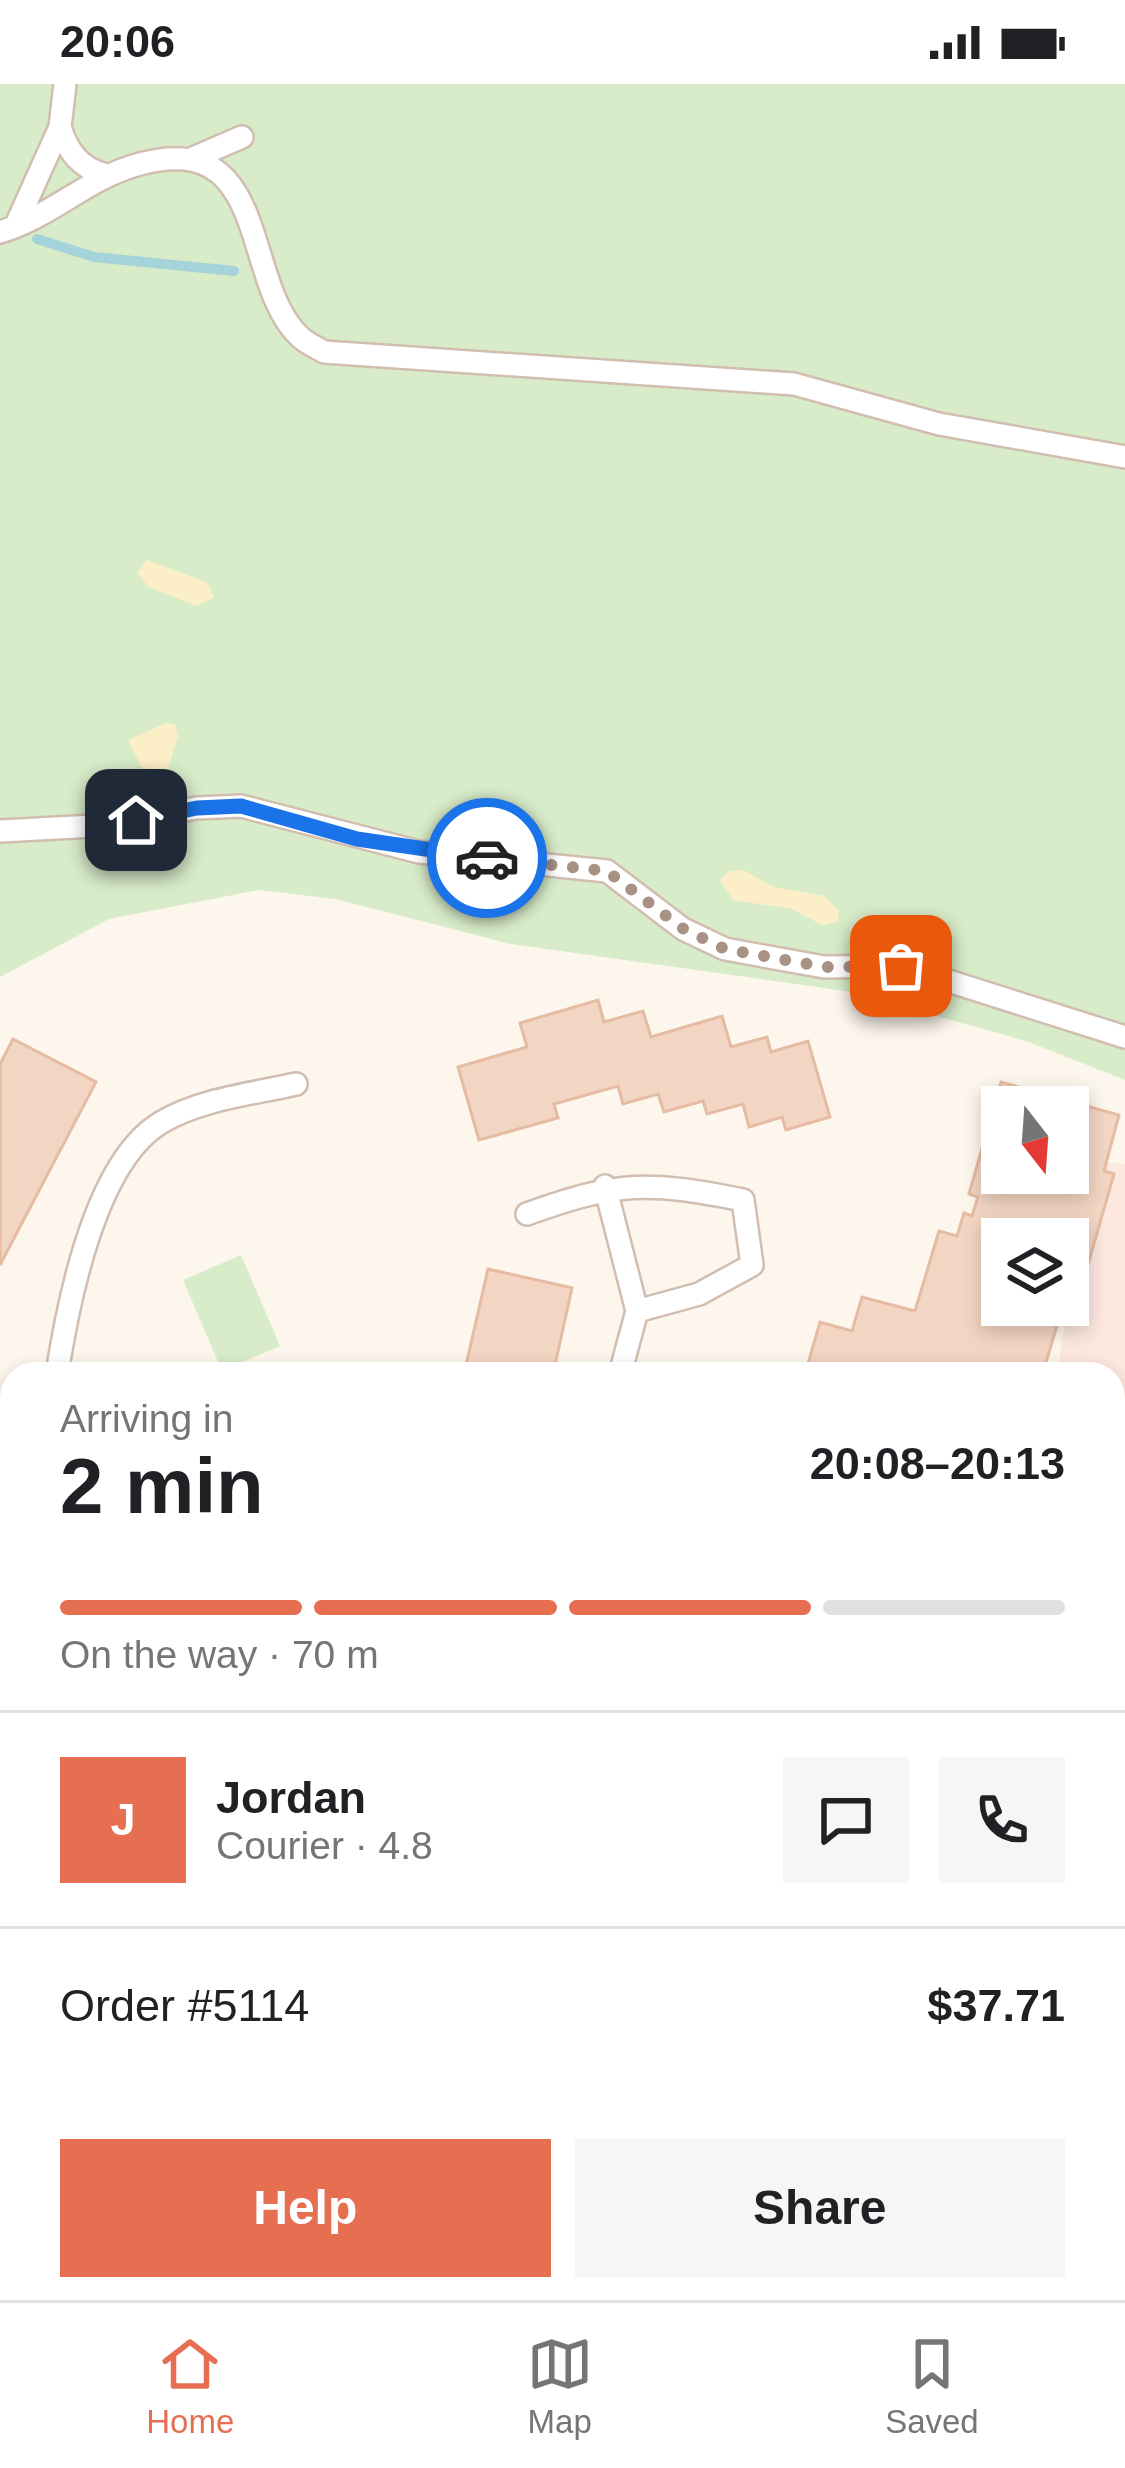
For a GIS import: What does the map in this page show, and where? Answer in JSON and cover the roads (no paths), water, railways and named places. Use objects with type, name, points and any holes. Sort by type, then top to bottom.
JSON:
[{"type":"lane","points":[[8,230],[60,127],[65,84]]},
{"type":"lane","points":[[60,127],[72,154],[88,170],[106,175]]},
{"type":"lane","points":[[8,230],[106,175],[143,162],[191,159],[242,136]]},
{"type":"lane","points":[[191,159],[228,181],[298,336],[324,352],[794,384],[939,424],[1125,458]]},
{"type":"lane","points":[[0,831],[94,826],[197,808],[241,806],[419,852],[560,862],[607,871],[682,928],[725,949],[824,967],[901,966],[1125,1037]]},
{"type":"lane","points":[[59,1362],[68,1306],[91,1235],[118,1170],[135,1144],[159,1123],[196,1106],[296,1084]]},
{"type":"lane","points":[[527,1214],[604,1186],[678,1187],[742,1200],[752,1264],[699,1294],[637,1311]]},
{"type":"lane","points":[[604,1186],[637,1311],[623,1362]]},
{"type":"waterway","points":[[37,239],[94,257],[234,271]]}]
